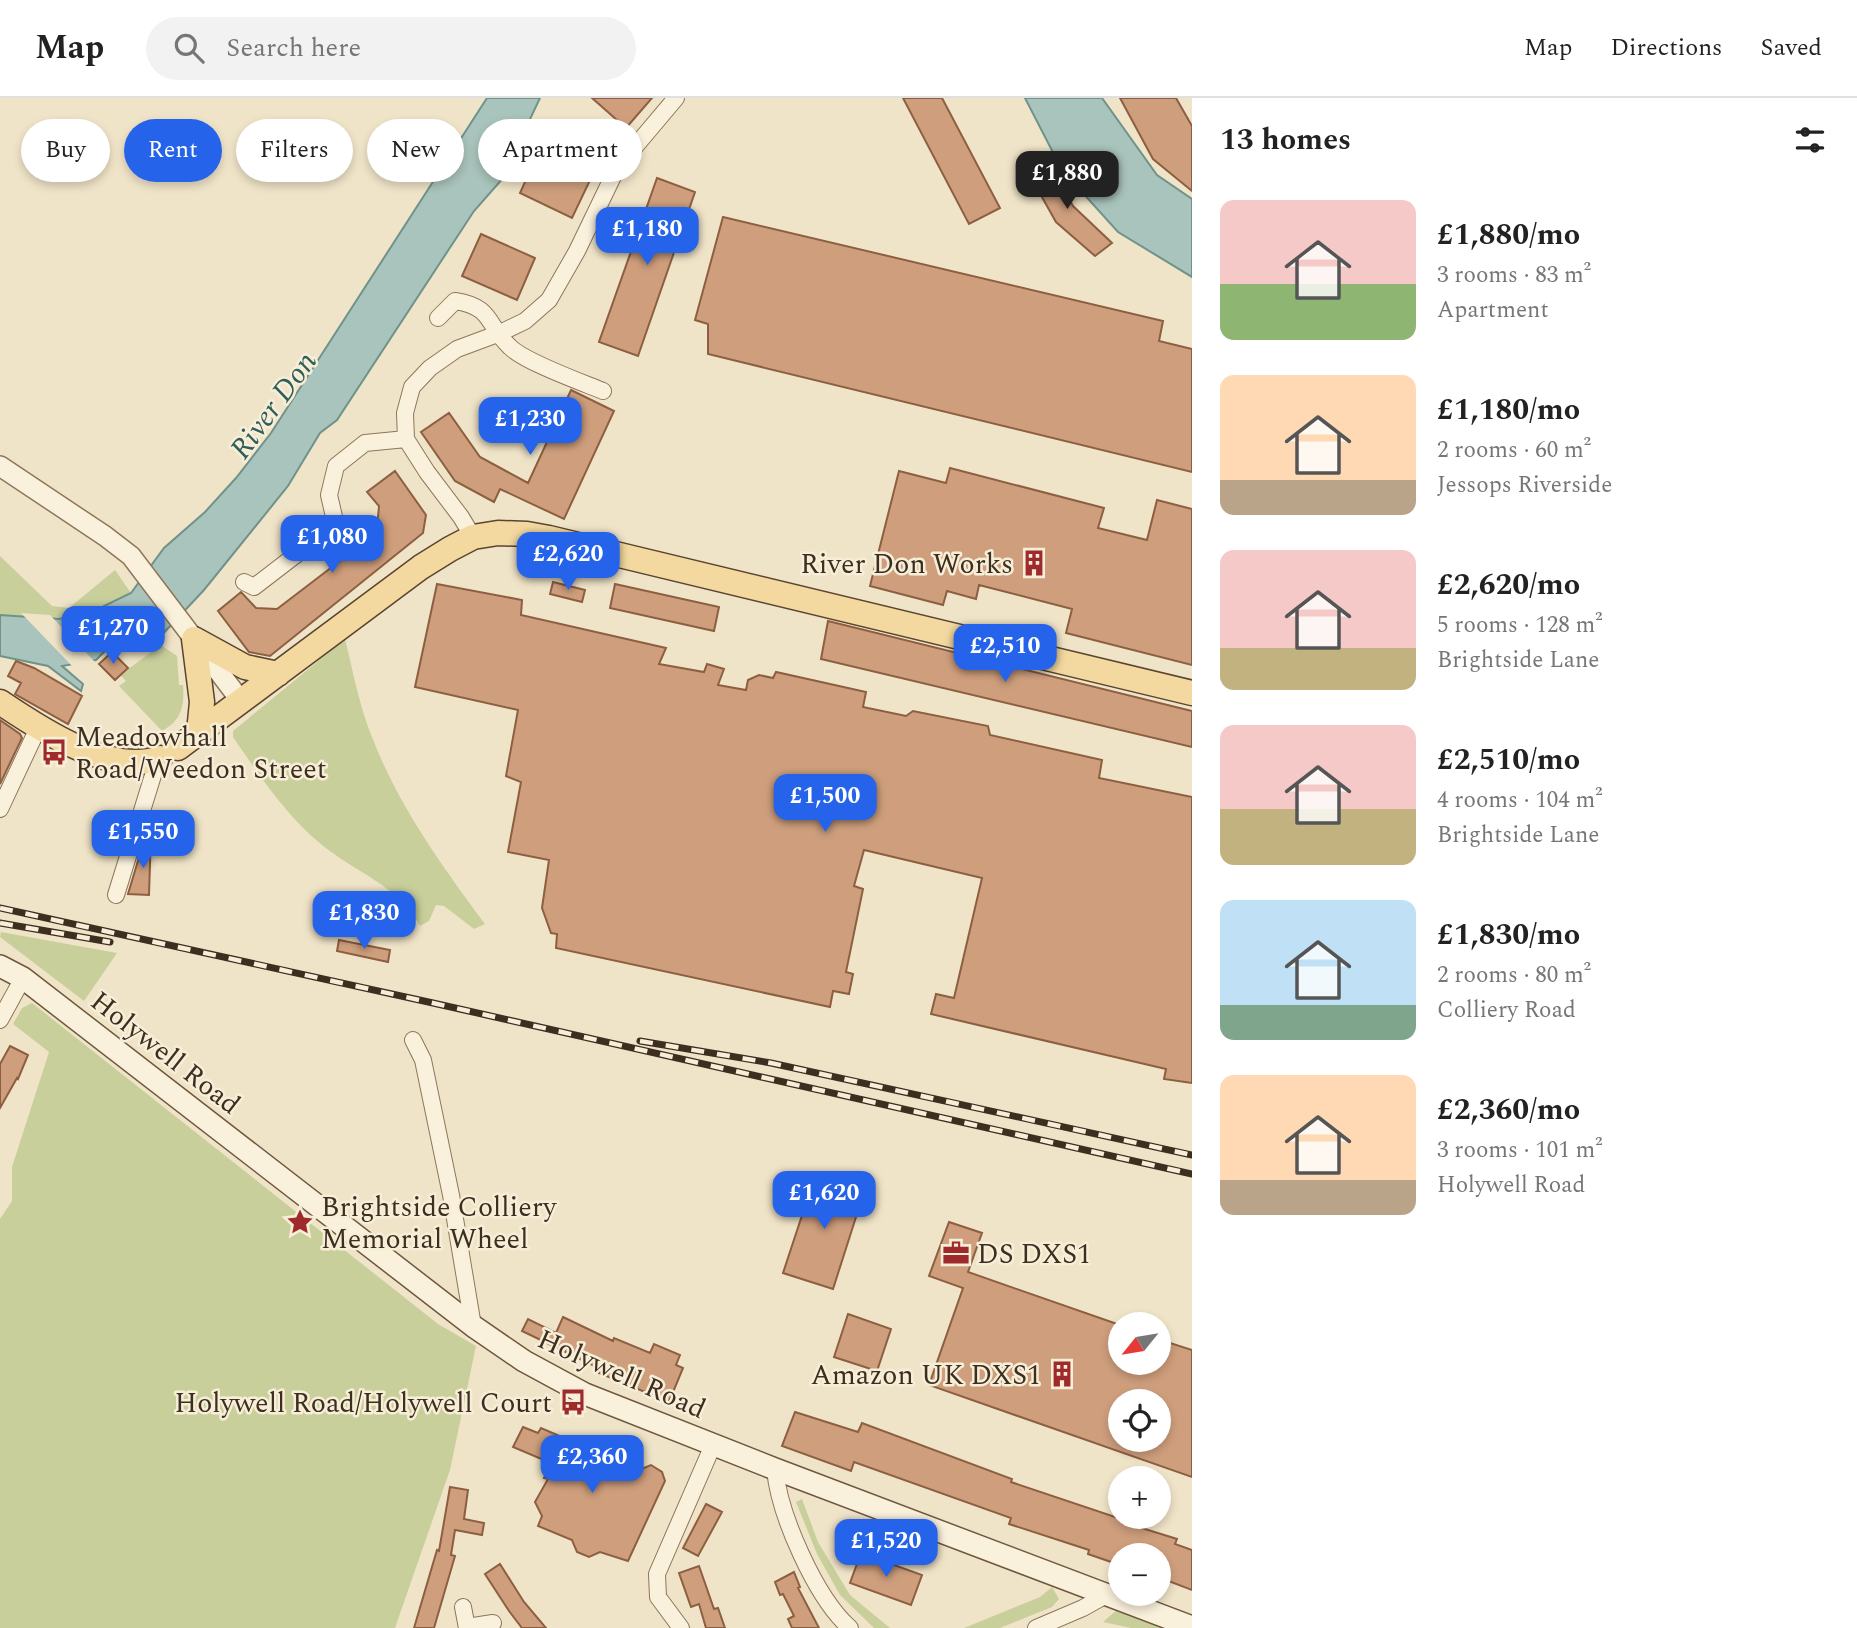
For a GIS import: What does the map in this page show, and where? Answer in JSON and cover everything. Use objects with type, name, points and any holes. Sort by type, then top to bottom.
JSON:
[{"type":"main road","points":[[0,702],[62,741],[101,756],[138,762],[165,755],[200,732],[421,567],[473,537],[498,533],[536,535],[1192,693]]},
{"type":"main road","points":[[190,634],[245,667],[278,674]]},
{"type":"main road","points":[[190,634],[202,702],[200,732]]},
{"type":"main road","name":"Holywell Road","points":[[0,966],[23,978],[473,1326],[524,1361],[585,1394],[775,1469],[1108,1594]]},
{"type":"main road","name":"Holywell Road","points":[[1139,1606],[1192,1627]]},
{"type":"street","points":[[473,537],[406,439],[405,413],[412,387],[430,368],[457,349],[524,321],[549,300],[577,251],[617,168],[676,98]]},
{"type":"street","points":[[438,318],[455,301],[471,303],[485,313],[509,347],[603,391]]},
{"type":"street","points":[[244,582],[254,587],[320,537],[335,521],[329,495],[336,466],[365,443],[406,439]]},
{"type":"street","points":[[0,466],[131,556],[241,701]]},
{"type":"street","points":[[0,809],[38,728]]},
{"type":"street","points":[[116,895],[165,755]]},
{"type":"street","points":[[0,1020],[23,978]]},
{"type":"street","points":[[414,1040],[424,1060],[473,1326]]},
{"type":"street","points":[[681,1628],[658,1597],[657,1574],[713,1445]]},
{"type":"street","points":[[775,1469],[788,1521],[812,1575],[829,1606],[850,1628]]},
{"type":"street","points":[[1043,1627],[1108,1594]]},
{"type":"street","points":[[463,1607],[467,1627],[493,1623]]},
{"type":"green space","points":[[0,556],[52,606],[69,608],[115,570],[131,593],[96,611],[59,619],[0,615]]},
{"type":"green space","points":[[345,639],[367,725],[395,787],[437,857],[485,924],[474,929],[444,906],[436,905],[429,921],[420,926],[411,912],[388,890],[309,834],[274,794],[233,737],[233,731]]},
{"type":"green space","points":[[161,645],[177,656],[179,685],[183,685],[182,706],[178,718],[162,731],[119,686],[126,681],[120,675]]},
{"type":"green space","points":[[1,932],[117,953],[84,1001],[0,937]]},
{"type":"green space","points":[[32,1003],[438,1324],[476,1346],[450,1470],[395,1628],[0,1628],[0,1219],[12,1201],[12,1167],[49,1052],[13,1024],[22,1008]]},
{"type":"green space","points":[[802,1499],[818,1542],[850,1595],[890,1628],[874,1628],[840,1595],[817,1554],[796,1502]]},
{"type":"green space","points":[[1052,1587],[1059,1599],[1052,1607],[1000,1628],[964,1628],[1040,1597]]},
{"type":"green space","points":[[1118,1609],[1168,1628],[1131,1628],[1103,1622]]},
{"type":"water","points":[[487,98],[540,98],[530,119],[478,119],[478,182],[500,182],[474,211],[337,420],[320,433],[288,486],[204,590],[158,639],[127,647],[109,647],[96,660],[62,666],[83,684],[81,691],[48,666],[0,656],[0,615],[59,619],[96,610],[131,593],[164,548],[205,512],[236,478],[271,433],[433,182],[464,182],[464,134]]},
{"type":"water","points":[[1025,98],[1102,98],[1157,175],[1192,199],[1192,277],[1118,232],[1062,170]]},
{"type":"pier","points":[[21,613],[50,615],[96,663],[73,667]]},
{"type":"building","points":[[592,98],[652,98],[634,119],[616,119]]},
{"type":"building","points":[[903,98],[942,98],[1000,208],[969,224]]},
{"type":"building","points":[[1120,98],[1176,98],[1192,126],[1192,191],[1153,159]]},
{"type":"building","points":[[1047,161],[1073,206],[1112,243],[1095,256],[1056,222],[1028,172]]},
{"type":"building","points":[[657,178],[695,192],[638,356],[599,342]]},
{"type":"building","points":[[525,182],[589,182],[572,218],[520,193]]},
{"type":"building","points":[[723,217],[1163,321],[1159,341],[1192,349],[1192,472],[708,354],[708,324],[695,320]]},
{"type":"building","points":[[481,234],[535,258],[517,300],[462,276]]},
{"type":"building","points":[[571,390],[614,411],[564,519],[500,489],[494,502],[455,481],[421,432],[449,413],[480,457],[528,483]]},
{"type":"building","name":"River Don Works","points":[[950,468],[1104,508],[1098,528],[1147,540],[1157,500],[1192,509],[1192,665],[1066,633],[1072,609],[979,585],[976,599],[947,591],[943,605],[870,586],[899,471],[946,483]]},
{"type":"building","points":[[395,471],[426,515],[423,533],[270,656],[249,652],[218,611],[241,592],[256,608],[277,609],[366,541],[364,539],[377,528],[379,506],[367,492]]},
{"type":"building","points":[[553,582],[585,590],[582,602],[550,594]]},
{"type":"building","points":[[437,584],[522,600],[521,615],[666,648],[659,664],[704,672],[707,664],[724,669],[718,685],[746,690],[748,680],[759,675],[773,678],[776,672],[866,692],[863,707],[906,716],[913,711],[988,726],[990,735],[1102,760],[1099,778],[1192,797],[1192,1083],[1164,1079],[1166,1069],[931,1014],[936,994],[954,998],[982,878],[864,850],[854,886],[863,889],[846,972],[853,974],[849,994],[833,991],[830,1007],[556,948],[557,934],[551,933],[542,908],[549,860],[508,852],[521,782],[506,776],[518,710],[415,687]]},
{"type":"building","points":[[615,584],[719,607],[714,631],[610,608]]},
{"type":"building","name":"River Don Works","points":[[828,621],[1192,711],[1192,747],[821,659]]},
{"type":"building","points":[[112,652],[128,668],[115,680],[99,664]]},
{"type":"building","points":[[16,661],[34,668],[82,696],[68,724],[15,694],[21,683],[8,676]]},
{"type":"building","points":[[0,720],[22,738],[0,784]]},
{"type":"building","points":[[147,831],[151,832],[149,895],[128,894]]},
{"type":"building","points":[[339,940],[390,950],[388,962],[337,951]]},
{"type":"building","points":[[10,1046],[28,1055],[18,1079],[0,1108],[0,1064]]},
{"type":"building","points":[[816,1173],[865,1189],[833,1289],[783,1273]]},
{"type":"building","name":"Amazon UK DXS1","points":[[949,1222],[982,1233],[968,1272],[1108,1321],[1108,1376],[1171,1376],[1171,1343],[1192,1350],[1192,1477],[1171,1470],[1171,1466],[1161,1466],[1121,1452],[1171,1452],[1171,1389],[1108,1389],[1108,1448],[929,1385],[963,1288],[929,1276]]},
{"type":"building","points":[[848,1314],[891,1329],[877,1371],[834,1357]]},
{"type":"building","points":[[563,1317],[613,1341],[614,1338],[650,1353],[654,1344],[680,1355],[676,1365],[683,1368],[669,1402],[599,1373],[601,1369],[522,1331],[528,1319],[556,1333]]},
{"type":"building","points":[[795,1412],[858,1432],[862,1423],[1012,1479],[1011,1482],[1108,1515],[1108,1529],[1145,1529],[1177,1539],[1175,1544],[1192,1550],[1192,1590],[1171,1582],[1171,1543],[1108,1543],[1108,1561],[1088,1554],[1089,1550],[1009,1524],[1011,1518],[854,1462],[851,1471],[782,1446]]},
{"type":"building","points":[[523,1427],[538,1433],[541,1428],[639,1470],[651,1465],[662,1472],[665,1481],[628,1561],[600,1552],[589,1557],[577,1552],[572,1540],[538,1526],[542,1516],[535,1502],[548,1479],[544,1478],[551,1463],[513,1447]]},
{"type":"building","points":[[450,1487],[468,1490],[464,1519],[484,1523],[482,1535],[455,1530],[451,1555],[455,1556],[434,1628],[414,1628],[437,1550],[439,1551]]},
{"type":"building","points":[[706,1504],[722,1512],[698,1556],[683,1548]]},
{"type":"building","points":[[861,1553],[922,1575],[911,1605],[850,1583]]},
{"type":"building","points":[[500,1564],[524,1602],[546,1628],[522,1628],[509,1611],[485,1574]]},
{"type":"building","points":[[699,1566],[714,1609],[718,1608],[725,1628],[706,1628],[699,1604],[691,1607],[679,1573]]},
{"type":"building","points":[[794,1572],[800,1587],[798,1588],[819,1628],[792,1628],[788,1619],[794,1616],[775,1582]]},
{"type":"railway","points":[[0,908],[1192,1174]]},
{"type":"railway","points":[[0,923],[110,942]]},
{"type":"railway","points":[[640,1041],[771,1063],[1192,1155]]},
{"type":"place","name":"River Don Works","points":[[1034,563]]},
{"type":"place","name":"Meadowhall Road/Weedon Street","points":[[54,752]]},
{"type":"place","name":"Brightside Colliery Memorial Wheel","points":[[300,1222]]},
{"type":"place","name":"DS DXS1","points":[[956,1253]]},
{"type":"place","name":"Amazon UK DXS1","points":[[1062,1374]]},
{"type":"place","name":"Holywell Road/Holywell Court","points":[[573,1402]]},
{"type":"water label","name":"River Don","points":[[273,405]]}]
